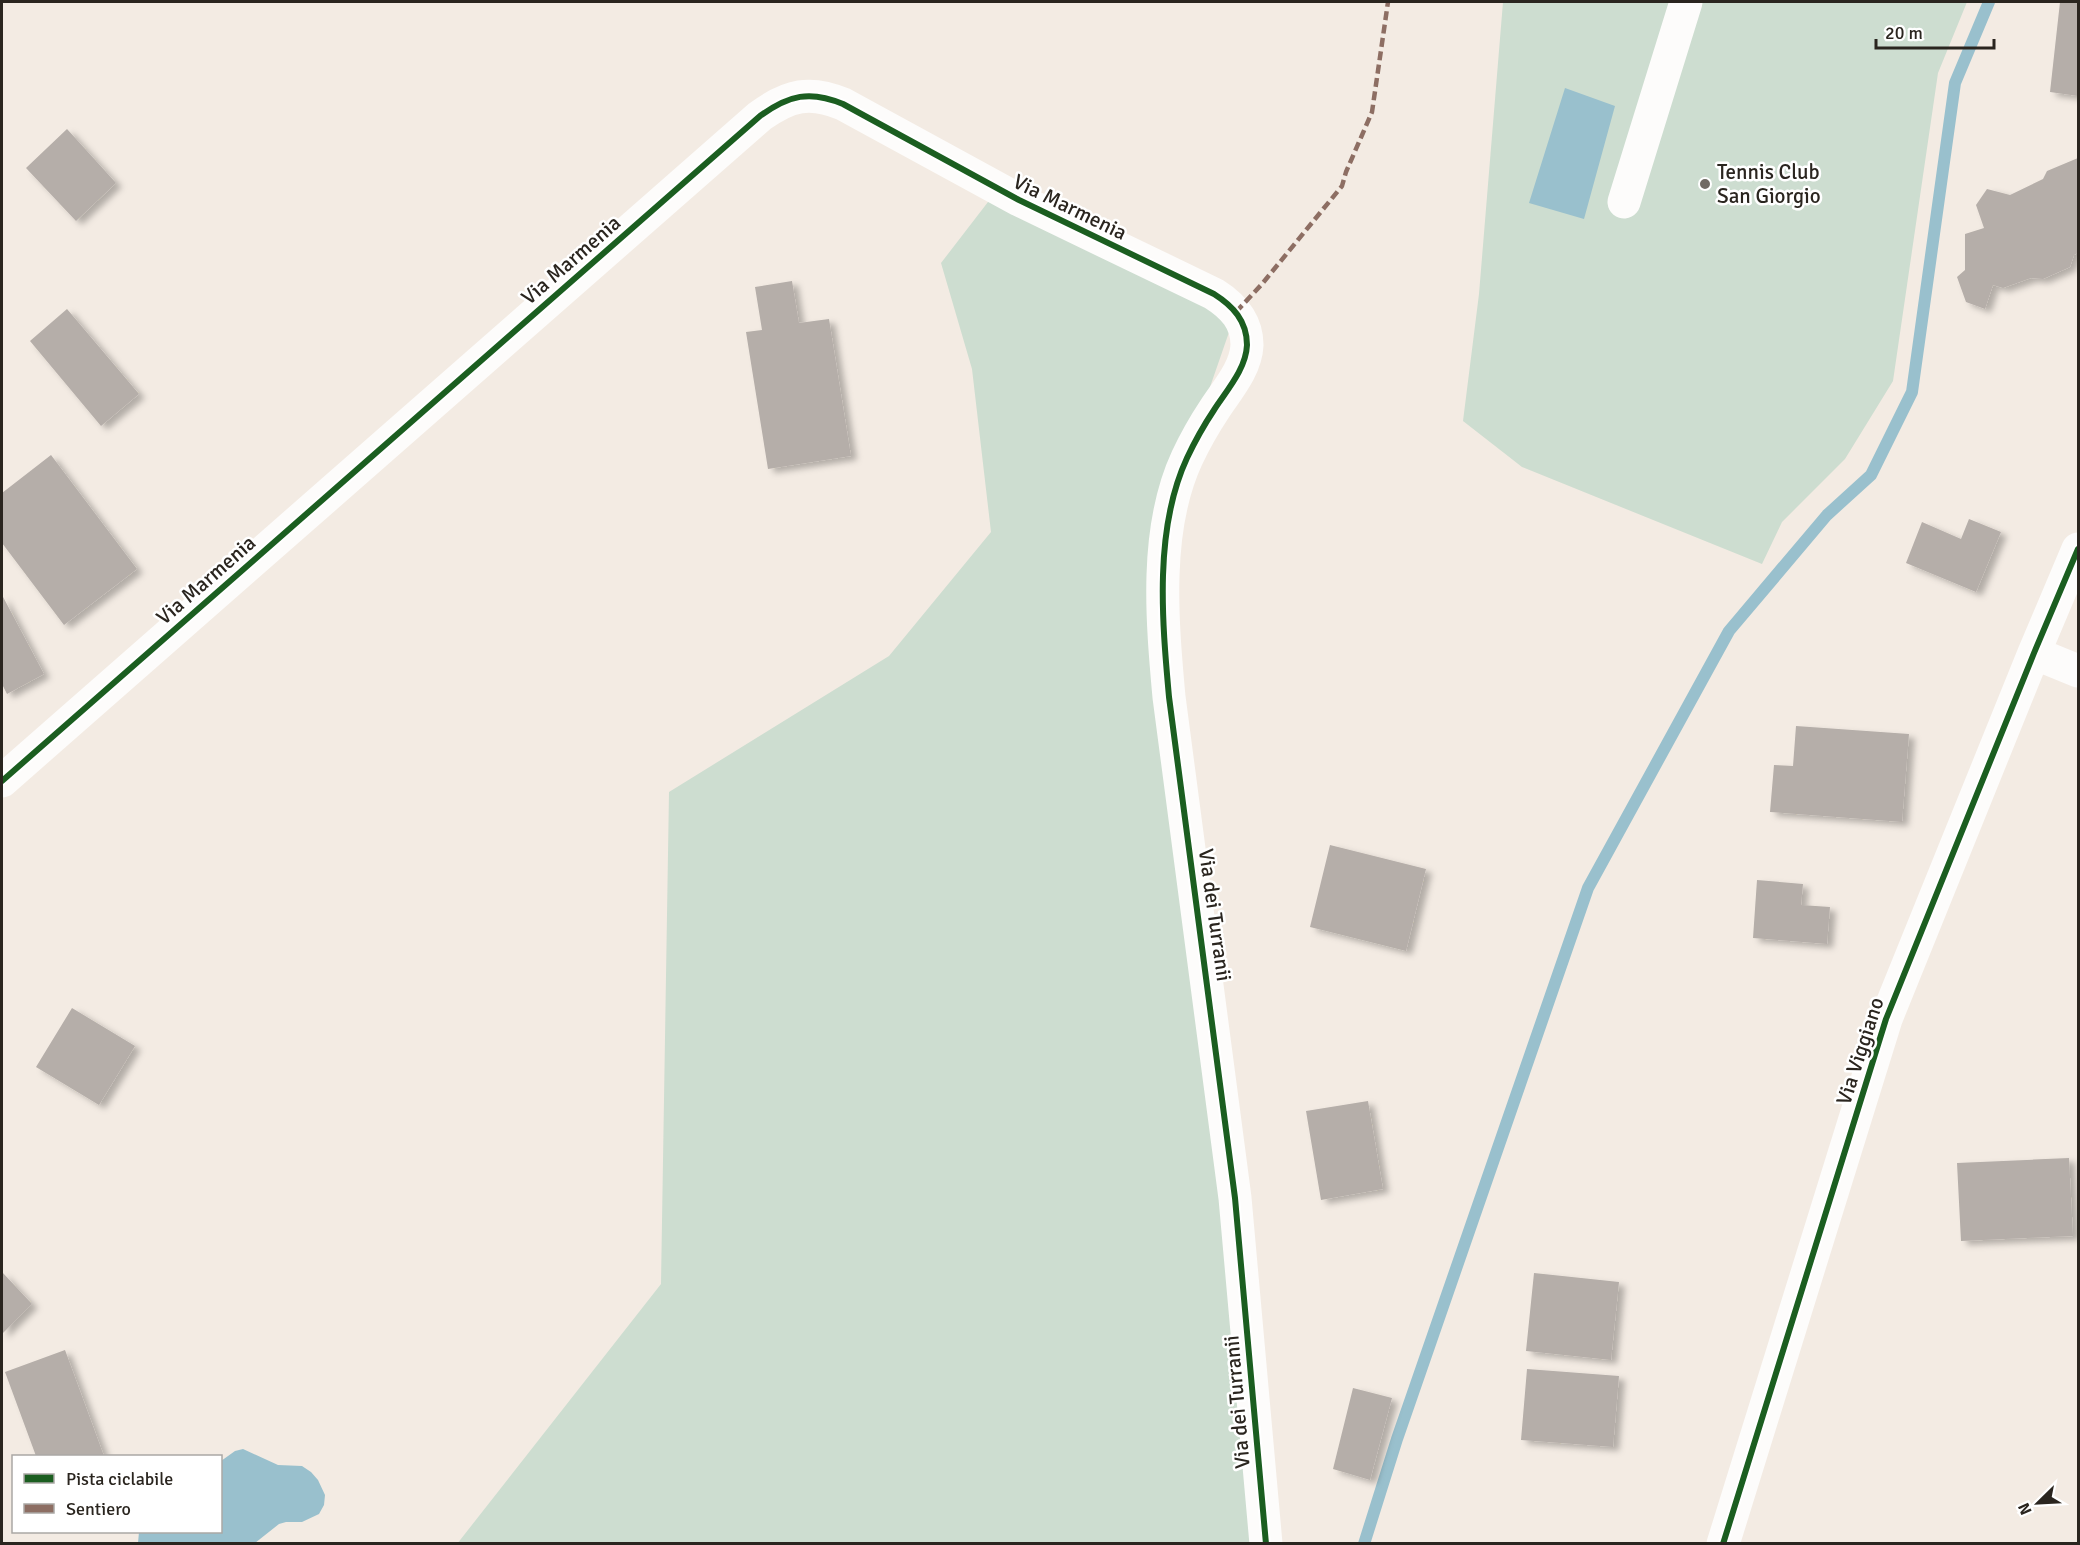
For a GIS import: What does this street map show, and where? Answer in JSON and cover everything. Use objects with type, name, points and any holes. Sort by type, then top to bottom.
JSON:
[{"type":"street","points":[[1624,202],[1686,2]]},
{"type":"street","name":"Via Marmenia","points":[[2,781],[760,116],[786,100],[801,96],[816,96],[843,104],[1018,200],[1214,294],[1236,312]]},
{"type":"street","name":"Via dei Turranii","points":[[1236,312],[1247,343],[1243,363],[1191,449],[1171,504],[1165,537],[1164,618],[1172,719],[1235,1198],[1266,1544]]},
{"type":"street","name":"Via Viggiano","points":[[1723,1544],[1886,1019],[2034,653],[2079,549]]},
{"type":"street","points":[[2034,653],[2079,671]]},
{"type":"green space","name":"Tennis Club San Giorgio","points":[[1503,2],[1967,2],[1938,73],[1893,381],[1845,459],[1782,522],[1762,564],[1522,467],[1463,421],[1479,294]]},
{"type":"green space","points":[[998,189],[1236,312],[1175,488],[1178,765],[1257,1543],[457,1544],[661,1284],[669,792],[889,656],[991,532],[972,369],[941,263]]},
{"type":"water","points":[[1565,88],[1615,106],[1584,219],[1529,203]]},
{"type":"water","points":[[243,1449],[278,1465],[302,1466],[311,1472],[318,1480],[325,1495],[324,1505],[319,1514],[302,1522],[279,1524],[255,1543],[138,1543],[139,1533],[222,1533],[222,1460],[235,1451]]},
{"type":"building","points":[[2060,2],[2078,2],[2078,96],[2050,92]]},
{"type":"building","points":[[67,129],[116,183],[76,221],[26,168]]},
{"type":"building","points":[[2078,158],[2078,253],[2074,255],[2070,267],[2043,279],[2031,278],[2003,288],[1993,285],[1985,309],[1966,302],[1957,277],[1965,270],[1965,234],[1984,228],[1976,205],[1987,189],[2010,195],[2043,179],[2047,171]]},
{"type":"building","points":[[792,281],[799,323],[829,319],[851,456],[768,469],[746,332],[762,330],[755,287]]},
{"type":"building","points":[[67,309],[139,394],[101,426],[30,341]]},
{"type":"building","points":[[51,455],[137,569],[64,625],[2,543],[2,493]]},
{"type":"building","points":[[1969,519],[2001,532],[1976,592],[1906,563],[1922,522],[1961,539]]},
{"type":"building","points":[[2,595],[44,674],[7,694],[2,684]]},
{"type":"building","points":[[1796,726],[1909,734],[1902,822],[1770,812],[1774,765],[1793,766]]},
{"type":"building","points":[[1330,845],[1426,869],[1406,951],[1310,927]]},
{"type":"building","points":[[1757,880],[1803,884],[1801,905],[1830,907],[1827,944],[1753,938]]},
{"type":"building","points":[[72,1008],[135,1046],[99,1105],[36,1067]]},
{"type":"building","points":[[1368,1101],[1383,1189],[1321,1200],[1306,1111]]},
{"type":"building","points":[[2069,1158],[2073,1236],[1961,1241],[1957,1163]]},
{"type":"building","points":[[2,1272],[32,1304],[2,1334]]},
{"type":"building","points":[[1534,1273],[1619,1282],[1611,1360],[1526,1351]]},
{"type":"building","points":[[65,1350],[104,1455],[36,1455],[5,1372]]},
{"type":"building","points":[[1527,1369],[1619,1376],[1613,1447],[1521,1440]]},
{"type":"building","points":[[1353,1388],[1392,1398],[1370,1480],[1333,1469]]},
{"type":"waterway","points":[[1364,1544],[1397,1439],[1588,888],[1729,631],[1827,515],[1871,475],[1912,392],[1955,83],[1989,2]]},
{"type":"marked path","points":[[1236,312],[1262,284],[1342,186],[1372,112],[1388,2]]},
{"type":"cycle path","points":[[2,781],[760,116],[790,99],[810,96],[843,104],[1019,200],[1214,294],[1233,309],[1242,321],[1246,336],[1246,354],[1235,379],[1196,439],[1176,485],[1165,545],[1164,637],[1169,697],[1235,1198],[1266,1544]]},
{"type":"cycle path","points":[[1723,1544],[1886,1019],[2078,549]]},
{"type":"place","name":"Tennis Club San Giorgio","points":[[1705,184]]}]
